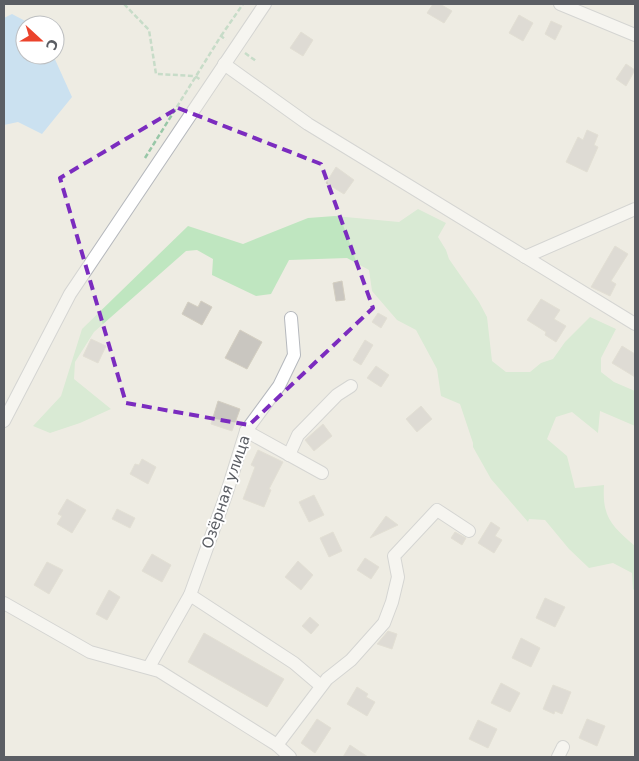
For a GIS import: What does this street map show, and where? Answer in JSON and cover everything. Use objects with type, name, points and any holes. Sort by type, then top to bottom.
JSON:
[{"type":"street","points":[[4,420],[70,294],[265,4]]},
{"type":"street","points":[[560,4],[635,35]]},
{"type":"street","points":[[224,64],[308,124],[635,324]]},
{"type":"street","points":[[525,257],[635,209]]},
{"type":"street","name":"Озёрная улица","points":[[149,667],[190,595],[226,495],[246,431],[279,386],[294,355],[291,318]]},
{"type":"street","points":[[289,455],[298,435],[337,395],[351,386]]},
{"type":"street","points":[[246,431],[322,473]]},
{"type":"street","points":[[277,745],[327,679],[351,660],[384,623],[392,602],[398,577],[394,556],[437,510],[469,531]]},
{"type":"street","points":[[190,595],[294,663],[321,686]]},
{"type":"street","points":[[4,604],[90,652],[158,671],[277,745],[290,757]]},
{"type":"path","points":[[124,4],[149,30],[156,74],[195,76],[210,86]]},
{"type":"path","points":[[221,36],[243,4]]},
{"type":"highlighted area","points":[[178,108],[321,164],[373,308],[249,425],[126,403],[60,178]]},
{"type":"green space","points":[[418,209],[446,223],[438,237],[449,259],[479,302],[487,317],[492,361],[506,372],[530,372],[541,363],[553,359],[565,342],[590,317],[616,329],[601,358],[601,372],[614,382],[635,391],[635,426],[600,411],[598,433],[572,412],[556,417],[547,439],[567,456],[575,488],[604,485],[605,506],[610,520],[620,533],[635,546],[635,591],[633,589],[632,573],[613,563],[589,568],[569,549],[545,520],[529,519],[528,522],[491,479],[473,447],[460,404],[441,396],[437,369],[416,330],[397,320],[372,291],[369,270],[347,258],[289,260],[271,294],[256,296],[212,275],[213,259],[197,250],[186,251],[94,332],[75,362],[74,379],[111,409],[80,423],[50,433],[33,426],[61,396],[82,329],[188,226],[243,244],[308,218],[335,216],[399,222]]},
{"type":"water","points":[[12,14],[15,16],[15,65],[58,65],[72,97],[42,134],[18,122],[4,125],[4,18]]},
{"type":"building","points":[[433,4],[440,4],[452,11],[444,23],[427,13]]},
{"type":"building","points":[[519,15],[533,23],[523,41],[509,33]]},
{"type":"building","points":[[551,21],[562,26],[555,40],[545,34]]},
{"type":"building","points":[[301,32],[313,40],[303,56],[290,48]]},
{"type":"building","points":[[626,64],[635,70],[626,86],[616,79]]},
{"type":"building","points":[[587,130],[598,135],[594,145],[598,147],[587,172],[566,162],[578,137],[583,140]]},
{"type":"building","points":[[336,167],[354,180],[344,194],[326,183]]},
{"type":"building","points":[[615,246],[628,254],[611,281],[616,284],[610,296],[591,287]]},
{"type":"building","points":[[342,281],[345,300],[336,301],[333,283]]},
{"type":"building","points":[[541,299],[560,310],[554,319],[566,326],[556,342],[545,335],[546,332],[527,320]]},
{"type":"building","points":[[201,301],[212,307],[202,325],[182,314],[188,302],[198,307]]},
{"type":"building","points":[[378,313],[387,318],[381,328],[372,322]]},
{"type":"building","points":[[240,330],[262,342],[247,369],[225,358]]},
{"type":"building","points":[[91,339],[106,346],[98,363],[83,356]]},
{"type":"building","points":[[365,340],[373,345],[361,365],[353,360]]},
{"type":"building","points":[[622,346],[635,354],[635,377],[612,363]]},
{"type":"building","points":[[376,366],[389,375],[381,387],[367,378]]},
{"type":"building","points":[[218,401],[240,409],[232,431],[211,424]]},
{"type":"building","points":[[421,406],[432,419],[417,432],[406,419]]},
{"type":"building","points":[[323,424],[332,436],[314,451],[305,440]]},
{"type":"building","points":[[258,450],[283,462],[269,489],[271,490],[264,507],[243,499],[255,467],[251,465]]},
{"type":"building","points":[[142,459],[156,467],[148,484],[130,474],[135,464],[139,465]]},
{"type":"building","points":[[314,495],[324,515],[309,522],[299,502]]},
{"type":"building","points":[[67,499],[86,510],[72,533],[57,524],[62,516],[58,514]]},
{"type":"building","points":[[117,509],[135,518],[130,528],[112,519]]},
{"type":"building","points":[[386,516],[398,525],[370,538]]},
{"type":"building","points":[[491,522],[500,528],[495,536],[502,540],[494,553],[478,543]]},
{"type":"building","points":[[333,532],[342,551],[329,557],[320,538]]},
{"type":"building","points":[[455,532],[466,538],[462,545],[451,538]]},
{"type":"building","points":[[152,554],[171,565],[162,582],[142,571]]},
{"type":"building","points":[[365,558],[379,567],[371,579],[357,570]]},
{"type":"building","points":[[298,561],[313,575],[301,590],[285,577]]},
{"type":"building","points":[[47,562],[63,570],[49,594],[34,585]]},
{"type":"building","points":[[109,590],[120,597],[107,620],[96,614]]},
{"type":"building","points":[[545,598],[565,607],[555,627],[536,618]]},
{"type":"building","points":[[310,617],[319,625],[311,634],[302,626]]},
{"type":"building","points":[[388,631],[397,634],[392,649],[377,644]]},
{"type":"building","points":[[204,633],[284,679],[267,707],[188,662]]},
{"type":"building","points":[[521,638],[540,648],[531,667],[512,658]]},
{"type":"building","points":[[501,683],[520,693],[510,712],[491,703]]},
{"type":"building","points":[[553,685],[571,692],[562,714],[555,711],[554,714],[543,709]]},
{"type":"building","points":[[357,687],[368,694],[366,697],[375,702],[367,716],[347,704]]},
{"type":"building","points":[[317,719],[331,728],[315,753],[301,743]]},
{"type":"building","points":[[587,719],[605,726],[597,746],[579,738]]},
{"type":"building","points":[[478,720],[497,729],[488,748],[469,739]]},
{"type":"building","points":[[350,745],[368,757],[343,757]]}]
